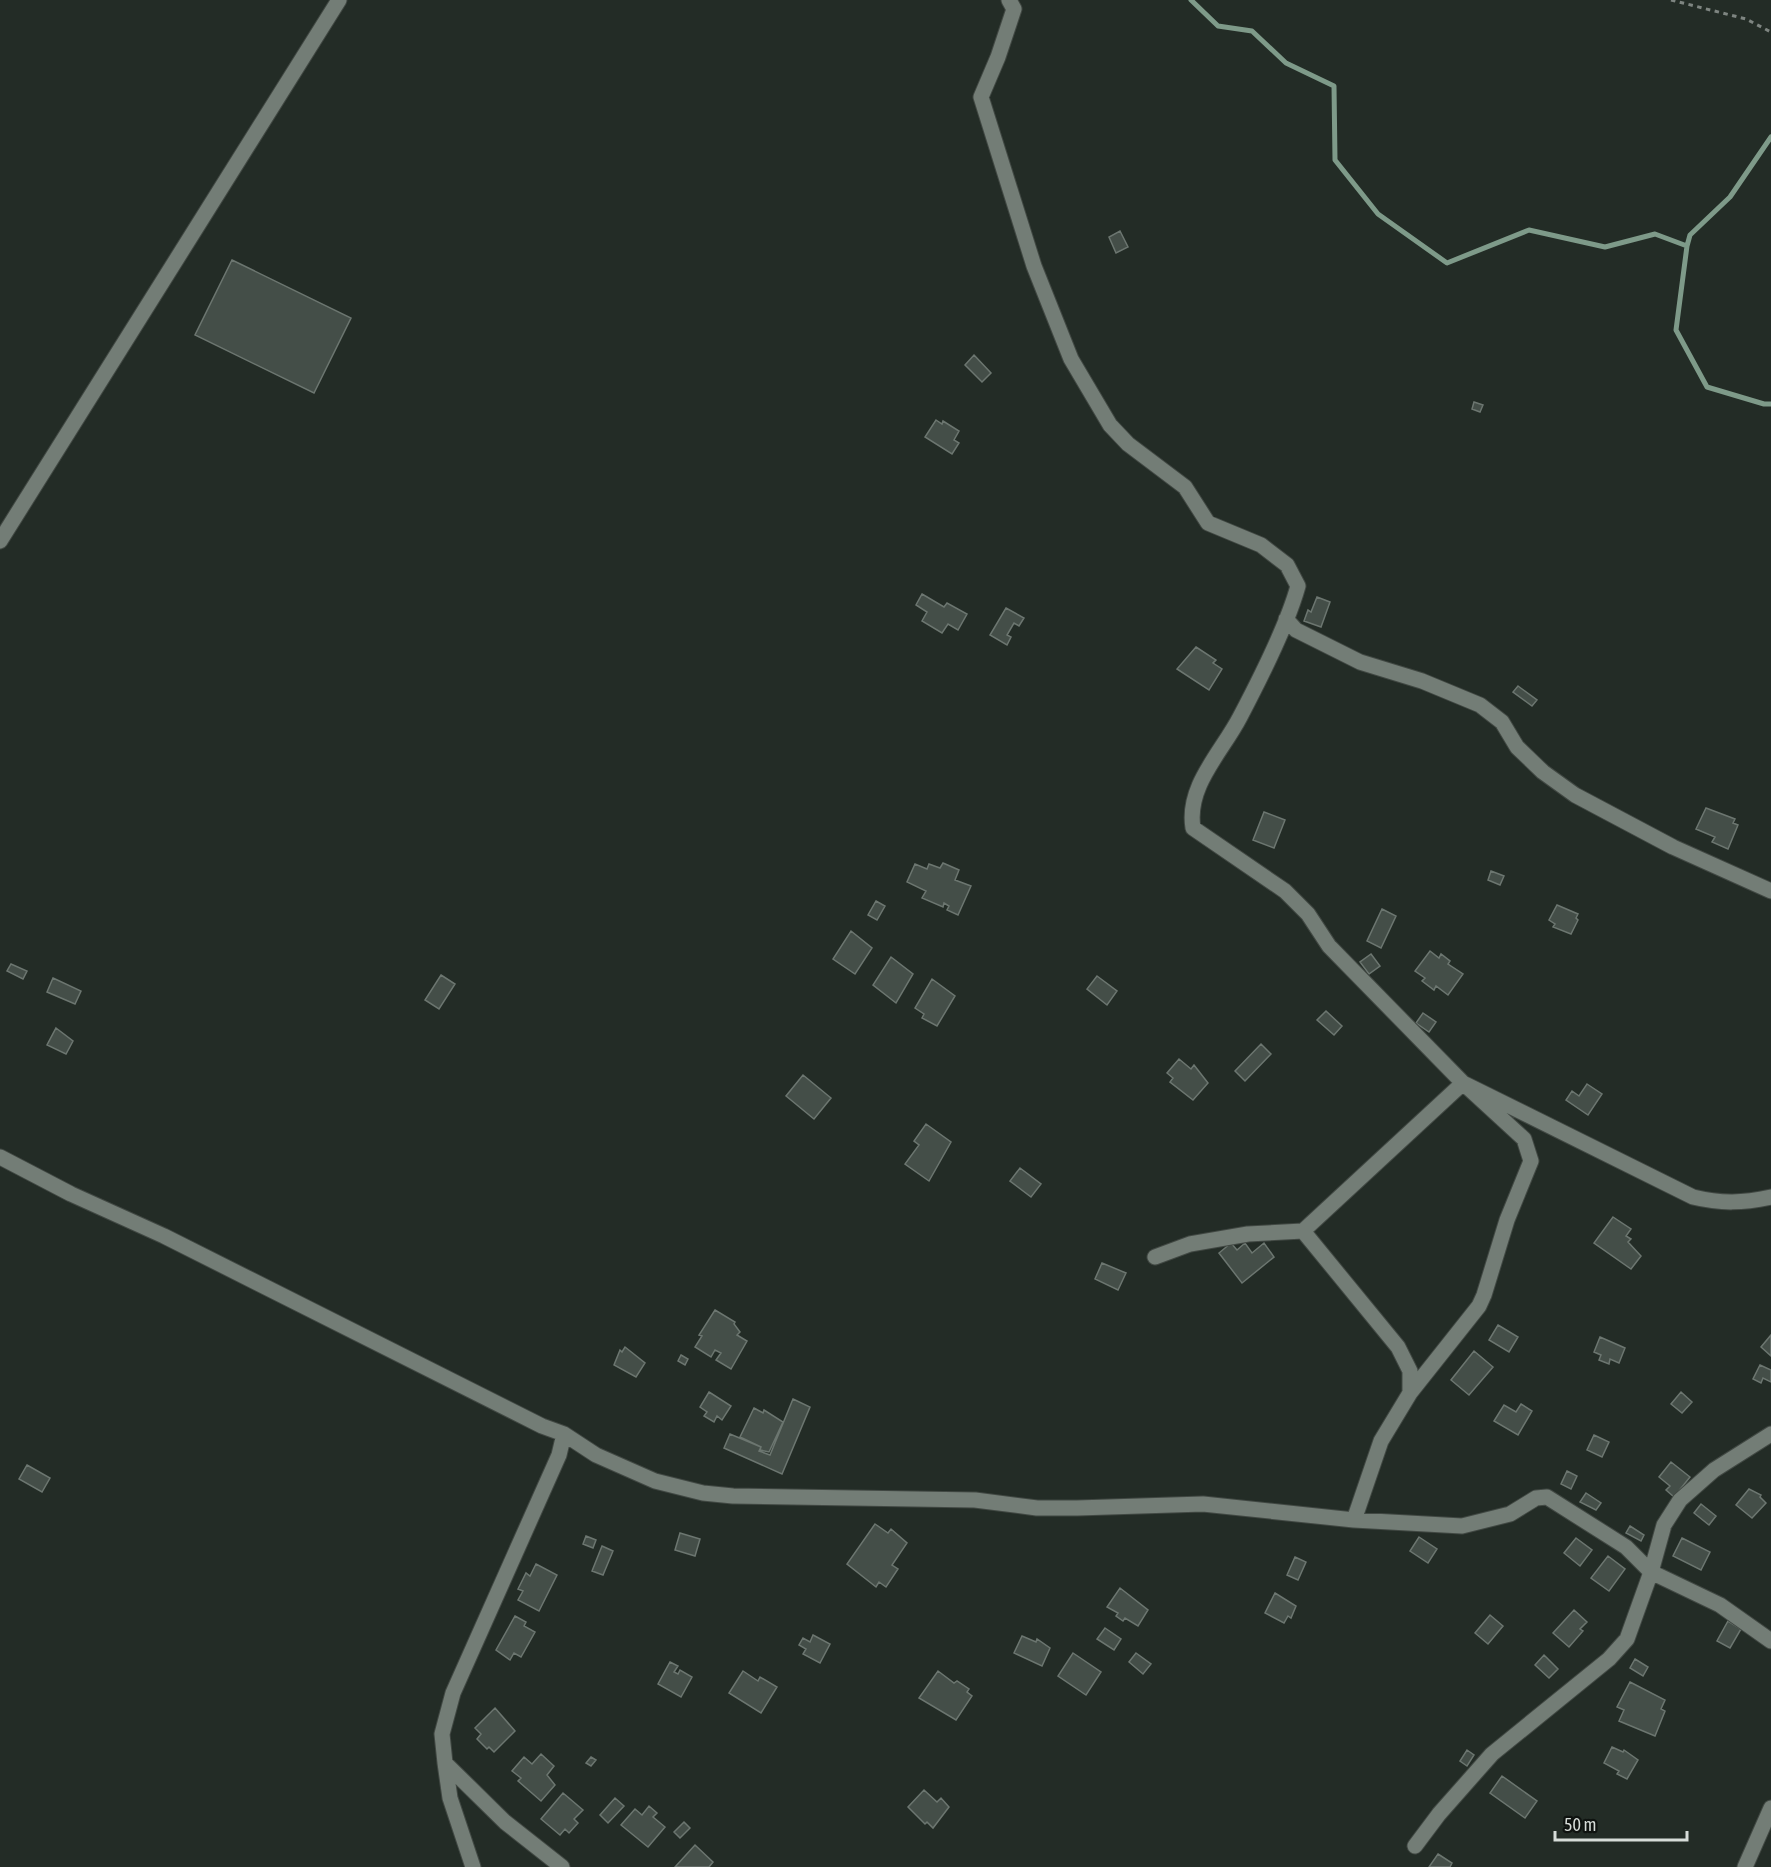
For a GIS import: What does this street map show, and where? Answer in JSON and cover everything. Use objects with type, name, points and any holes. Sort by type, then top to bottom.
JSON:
[{"type":"street","points":[[0,541],[78,412],[339,0]]},
{"type":"street","points":[[1009,0],[1014,9],[998,57],[981,97],[1034,266],[1071,359],[1110,425],[1128,444],[1185,487],[1208,523],[1261,545],[1287,565],[1298,586],[1286,619],[1240,717],[1198,786],[1191,812],[1193,828],[1285,891],[1308,914],[1329,946],[1463,1083],[1524,1139],[1531,1161],[1507,1220],[1479,1306],[1410,1393],[1381,1441],[1354,1520]]},
{"type":"street","points":[[1286,619],[1296,630],[1360,662],[1422,681],[1480,705],[1502,722],[1517,747],[1543,772],[1575,795],[1673,847],[1771,891]]},
{"type":"street","points":[[1463,1083],[1694,1197],[1719,1203],[1741,1204],[1771,1197]]},
{"type":"street","points":[[1155,1257],[1190,1244],[1236,1236],[1303,1231],[1463,1083]]},
{"type":"street","points":[[0,1157],[71,1194],[164,1236],[542,1426],[564,1434],[596,1455],[630,1472],[703,1493],[872,1500],[975,1500],[1057,1508],[1203,1504],[1354,1520],[1462,1526],[1510,1514],[1536,1498],[1547,1497],[1626,1547],[1651,1572],[1720,1605],[1771,1641]]},
{"type":"street","points":[[1303,1231],[1398,1347],[1410,1371],[1410,1393]]},
{"type":"street","points":[[473,1867],[450,1798],[442,1734],[453,1693],[559,1455],[564,1434]]},
{"type":"street","points":[[1415,1846],[1439,1814],[1491,1754],[1609,1659],[1626,1639],[1651,1572],[1664,1525],[1680,1500],[1714,1470],[1771,1434]]},
{"type":"street","points":[[445,1763],[505,1822],[562,1867]]},
{"type":"street","points":[[1745,1867],[1771,1808]]},
{"type":"path","points":[[1671,0],[1746,19],[1771,32]]},
{"type":"building","points":[[1120,231],[1128,247],[1116,253],[1109,237]]},
{"type":"building","points":[[232,260],[351,318],[314,393],[195,335]]},
{"type":"building","points":[[974,355],[991,373],[982,382],[965,365]]},
{"type":"building","points":[[1474,402],[1483,405],[1480,412],[1472,409]]},
{"type":"building","points":[[936,420],[942,424],[943,421],[959,431],[954,440],[959,443],[952,454],[925,437]]},
{"type":"building","points":[[922,594],[944,607],[947,603],[967,614],[958,630],[948,624],[942,633],[922,621],[927,612],[916,605]]},
{"type":"building","points":[[1317,597],[1330,602],[1321,627],[1304,621],[1308,610],[1311,612]]},
{"type":"building","points":[[1006,608],[1024,618],[1019,626],[1014,623],[1007,635],[1011,637],[1007,645],[990,635]]},
{"type":"building","points":[[1196,647],[1216,660],[1213,663],[1222,669],[1209,690],[1177,669]]},
{"type":"building","points":[[1518,686],[1537,700],[1532,706],[1513,692]]},
{"type":"building","points":[[1706,808],[1735,819],[1733,823],[1738,825],[1728,849],[1712,842],[1715,837],[1696,829]]},
{"type":"building","points":[[1264,812],[1285,820],[1274,848],[1253,840]]},
{"type":"building","points":[[943,863],[959,870],[955,880],[971,886],[958,915],[947,910],[949,906],[944,903],[943,907],[922,898],[926,891],[907,882],[915,864],[927,869],[929,864],[940,868]]},
{"type":"building","points":[[1491,871],[1504,876],[1500,885],[1488,880]]},
{"type":"building","points":[[876,901],[885,906],[877,920],[868,915]]},
{"type":"building","points":[[1557,905],[1578,914],[1576,918],[1578,920],[1571,934],[1553,927],[1555,924],[1549,920]]},
{"type":"building","points":[[1382,909],[1396,916],[1381,948],[1367,941]]},
{"type":"building","points":[[851,931],[872,948],[855,974],[833,959]]},
{"type":"building","points":[[1430,951],[1439,958],[1441,954],[1450,961],[1448,964],[1463,974],[1448,995],[1436,986],[1434,990],[1422,981],[1425,978],[1415,971]]},
{"type":"building","points":[[1371,954],[1380,966],[1369,974],[1360,962]]},
{"type":"building","points":[[891,957],[913,974],[896,1003],[873,985]]},
{"type":"building","points":[[11,964],[27,971],[23,979],[7,971]]},
{"type":"building","points":[[441,975],[455,984],[439,1009],[425,1000]]},
{"type":"building","points":[[1097,976],[1117,991],[1107,1005],[1087,989]]},
{"type":"building","points":[[53,978],[81,991],[75,1004],[47,992]]},
{"type":"building","points":[[932,979],[955,996],[937,1026],[922,1018],[924,1014],[915,1008]]},
{"type":"building","points":[[1326,1011],[1342,1026],[1334,1035],[1317,1020]]},
{"type":"building","points":[[1423,1013],[1436,1022],[1429,1032],[1416,1023]]},
{"type":"building","points":[[56,1028],[73,1041],[66,1054],[47,1045]]},
{"type":"building","points":[[1261,1044],[1271,1054],[1245,1081],[1235,1071]]},
{"type":"building","points":[[1179,1059],[1191,1069],[1194,1065],[1208,1083],[1193,1100],[1170,1082],[1173,1078],[1167,1073]]},
{"type":"building","points":[[803,1075],[831,1098],[814,1119],[786,1096]]},
{"type":"building","points":[[1587,1084],[1602,1094],[1588,1115],[1566,1100],[1572,1091],[1579,1096]]},
{"type":"building","points":[[926,1124],[951,1142],[929,1181],[905,1164],[919,1145],[914,1141]]},
{"type":"building","points":[[1020,1168],[1041,1184],[1031,1197],[1010,1181]]},
{"type":"building","points":[[1613,1217],[1631,1229],[1626,1236],[1631,1239],[1628,1242],[1641,1256],[1631,1269],[1594,1243]]},
{"type":"building","points":[[1231,1243],[1237,1250],[1245,1243],[1252,1253],[1264,1243],[1274,1257],[1242,1283],[1219,1253]]},
{"type":"building","points":[[1102,1263],[1126,1273],[1118,1290],[1095,1279]]},
{"type":"building","points":[[715,1310],[735,1322],[740,1332],[737,1335],[747,1341],[731,1369],[716,1360],[721,1353],[715,1350],[711,1357],[695,1347],[702,1336],[699,1335]]},
{"type":"building","points":[[1498,1325],[1518,1337],[1509,1352],[1489,1340]]},
{"type":"building","points":[[1771,1335],[1771,1356],[1761,1347]]},
{"type":"building","points":[[1600,1337],[1625,1348],[1619,1363],[1610,1359],[1609,1364],[1599,1360],[1601,1355],[1594,1352]]},
{"type":"building","points":[[625,1347],[645,1363],[636,1377],[614,1365],[620,1350],[622,1352]]},
{"type":"building","points":[[1474,1351],[1493,1367],[1469,1395],[1451,1380]]},
{"type":"building","points":[[681,1355],[688,1359],[685,1365],[678,1361]]},
{"type":"building","points":[[1760,1365],[1771,1370],[1771,1382],[1763,1378],[1761,1383],[1753,1379]]},
{"type":"building","points":[[709,1392],[731,1406],[722,1420],[717,1416],[714,1422],[704,1416],[707,1412],[700,1407]]},
{"type":"building","points":[[1681,1392],[1692,1402],[1682,1413],[1671,1404]]},
{"type":"building","points":[[793,1399],[810,1407],[782,1474],[724,1448],[730,1434],[761,1447],[759,1451],[770,1455]]},
{"type":"building","points":[[1521,1404],[1532,1411],[1518,1435],[1494,1421],[1504,1405],[1516,1412]]},
{"type":"building","points":[[754,1408],[763,1413],[764,1410],[783,1422],[769,1452],[760,1450],[761,1447],[740,1437]]},
{"type":"building","points":[[1594,1435],[1609,1442],[1602,1457],[1587,1450]]},
{"type":"building","points":[[1671,1462],[1690,1477],[1674,1497],[1666,1490],[1670,1486],[1659,1477]]},
{"type":"building","points":[[27,1465],[50,1478],[42,1492],[19,1479]]},
{"type":"building","points":[[1567,1471],[1577,1476],[1571,1489],[1561,1484]]},
{"type":"building","points":[[1749,1489],[1761,1495],[1760,1497],[1766,1503],[1752,1518],[1736,1505]]},
{"type":"building","points":[[1586,1493],[1601,1503],[1596,1510],[1580,1502]]},
{"type":"building","points":[[1701,1504],[1716,1516],[1709,1525],[1694,1513]]},
{"type":"building","points":[[875,1524],[888,1533],[891,1529],[907,1543],[892,1565],[898,1569],[886,1587],[879,1582],[876,1587],[847,1564]]},
{"type":"building","points":[[1630,1526],[1644,1535],[1641,1541],[1626,1533]]},
{"type":"building","points":[[680,1533],[700,1539],[695,1556],[675,1550]]},
{"type":"building","points":[[586,1536],[596,1540],[593,1548],[583,1544]]},
{"type":"building","points":[[1419,1537],[1437,1549],[1428,1563],[1410,1551]]},
{"type":"building","points":[[1576,1538],[1592,1550],[1580,1566],[1564,1553]]},
{"type":"building","points":[[1682,1538],[1710,1552],[1701,1570],[1673,1556]]},
{"type":"building","points":[[602,1546],[613,1551],[603,1575],[592,1571]]},
{"type":"building","points":[[1608,1556],[1625,1569],[1609,1591],[1591,1578]]},
{"type":"building","points":[[1295,1557],[1306,1562],[1298,1580],[1287,1575]]},
{"type":"building","points":[[536,1564],[557,1575],[539,1611],[518,1600],[523,1591],[518,1589],[526,1573],[530,1576]]},
{"type":"building","points":[[1120,1588],[1148,1610],[1138,1626],[1125,1618],[1123,1621],[1116,1616],[1118,1613],[1107,1607]]},
{"type":"building","points":[[1275,1593],[1296,1606],[1291,1618],[1288,1616],[1284,1623],[1265,1613]]},
{"type":"building","points":[[1574,1610],[1587,1622],[1580,1629],[1583,1631],[1569,1647],[1553,1633]]},
{"type":"building","points":[[1490,1615],[1503,1626],[1488,1644],[1475,1633]]},
{"type":"building","points":[[515,1616],[526,1622],[524,1626],[535,1632],[521,1657],[514,1653],[510,1660],[496,1650]]},
{"type":"building","points":[[1728,1621],[1741,1629],[1730,1648],[1717,1641]]},
{"type":"building","points":[[1105,1628],[1121,1639],[1114,1650],[1097,1639]]},
{"type":"building","points":[[813,1635],[830,1644],[820,1663],[803,1654],[806,1649],[799,1645],[803,1638],[810,1642]]},
{"type":"building","points":[[1022,1636],[1036,1642],[1037,1639],[1050,1648],[1042,1666],[1014,1653]]},
{"type":"building","points":[[1073,1653],[1101,1672],[1086,1695],[1058,1676]]},
{"type":"building","points":[[1136,1653],[1151,1664],[1143,1674],[1129,1662]]},
{"type":"building","points":[[1544,1655],[1558,1669],[1549,1678],[1535,1665]]},
{"type":"building","points":[[1635,1659],[1648,1667],[1643,1676],[1630,1668]]},
{"type":"building","points":[[670,1662],[678,1666],[674,1672],[678,1674],[680,1670],[692,1677],[681,1697],[658,1684]]},
{"type":"building","points":[[743,1671],[758,1681],[760,1677],[777,1687],[761,1713],[729,1693]]},
{"type":"building","points":[[938,1671],[954,1683],[957,1681],[969,1689],[967,1692],[972,1696],[956,1720],[919,1698]]},
{"type":"building","points":[[1630,1682],[1665,1700],[1661,1709],[1665,1711],[1655,1736],[1619,1721],[1624,1710],[1617,1707]]},
{"type":"building","points":[[495,1708],[515,1731],[494,1752],[489,1747],[487,1749],[477,1739],[481,1734],[475,1728]]},
{"type":"building","points":[[1612,1747],[1623,1752],[1624,1750],[1638,1760],[1627,1779],[1617,1774],[1619,1771],[1604,1763]]},
{"type":"building","points":[[1467,1750],[1474,1755],[1467,1766],[1460,1761]]},
{"type":"building","points":[[541,1754],[554,1766],[547,1775],[555,1785],[541,1801],[518,1781],[521,1778],[512,1771],[524,1757],[532,1764]]},
{"type":"building","points":[[591,1757],[596,1760],[591,1766],[586,1763]]},
{"type":"building","points":[[1502,1776],[1537,1801],[1525,1818],[1490,1793]]},
{"type":"building","points":[[924,1790],[937,1802],[941,1798],[949,1807],[933,1828],[927,1822],[925,1824],[908,1807]]},
{"type":"building","points":[[563,1793],[583,1810],[574,1819],[578,1823],[569,1833],[565,1829],[560,1835],[541,1819]]},
{"type":"building","points":[[615,1798],[624,1806],[608,1823],[600,1815]]},
{"type":"building","points":[[649,1806],[657,1813],[653,1817],[665,1827],[648,1847],[621,1825],[635,1809],[642,1815]]},
{"type":"building","points":[[684,1822],[690,1828],[680,1838],[674,1832]]},
{"type":"building","points":[[695,1845],[713,1862],[709,1867],[675,1867]]},
{"type":"building","points":[[1438,1854],[1452,1863],[1450,1867],[1429,1867]]},
{"type":"waterway","points":[[1191,0],[1218,26],[1252,31],[1286,63],[1334,86],[1335,160],[1378,214],[1447,263],[1529,230],[1605,247],[1655,234],[1687,246],[1676,330],[1707,387],[1771,404]]},
{"type":"waterway","points":[[1687,246],[1690,235],[1730,197],[1771,137]]}]
